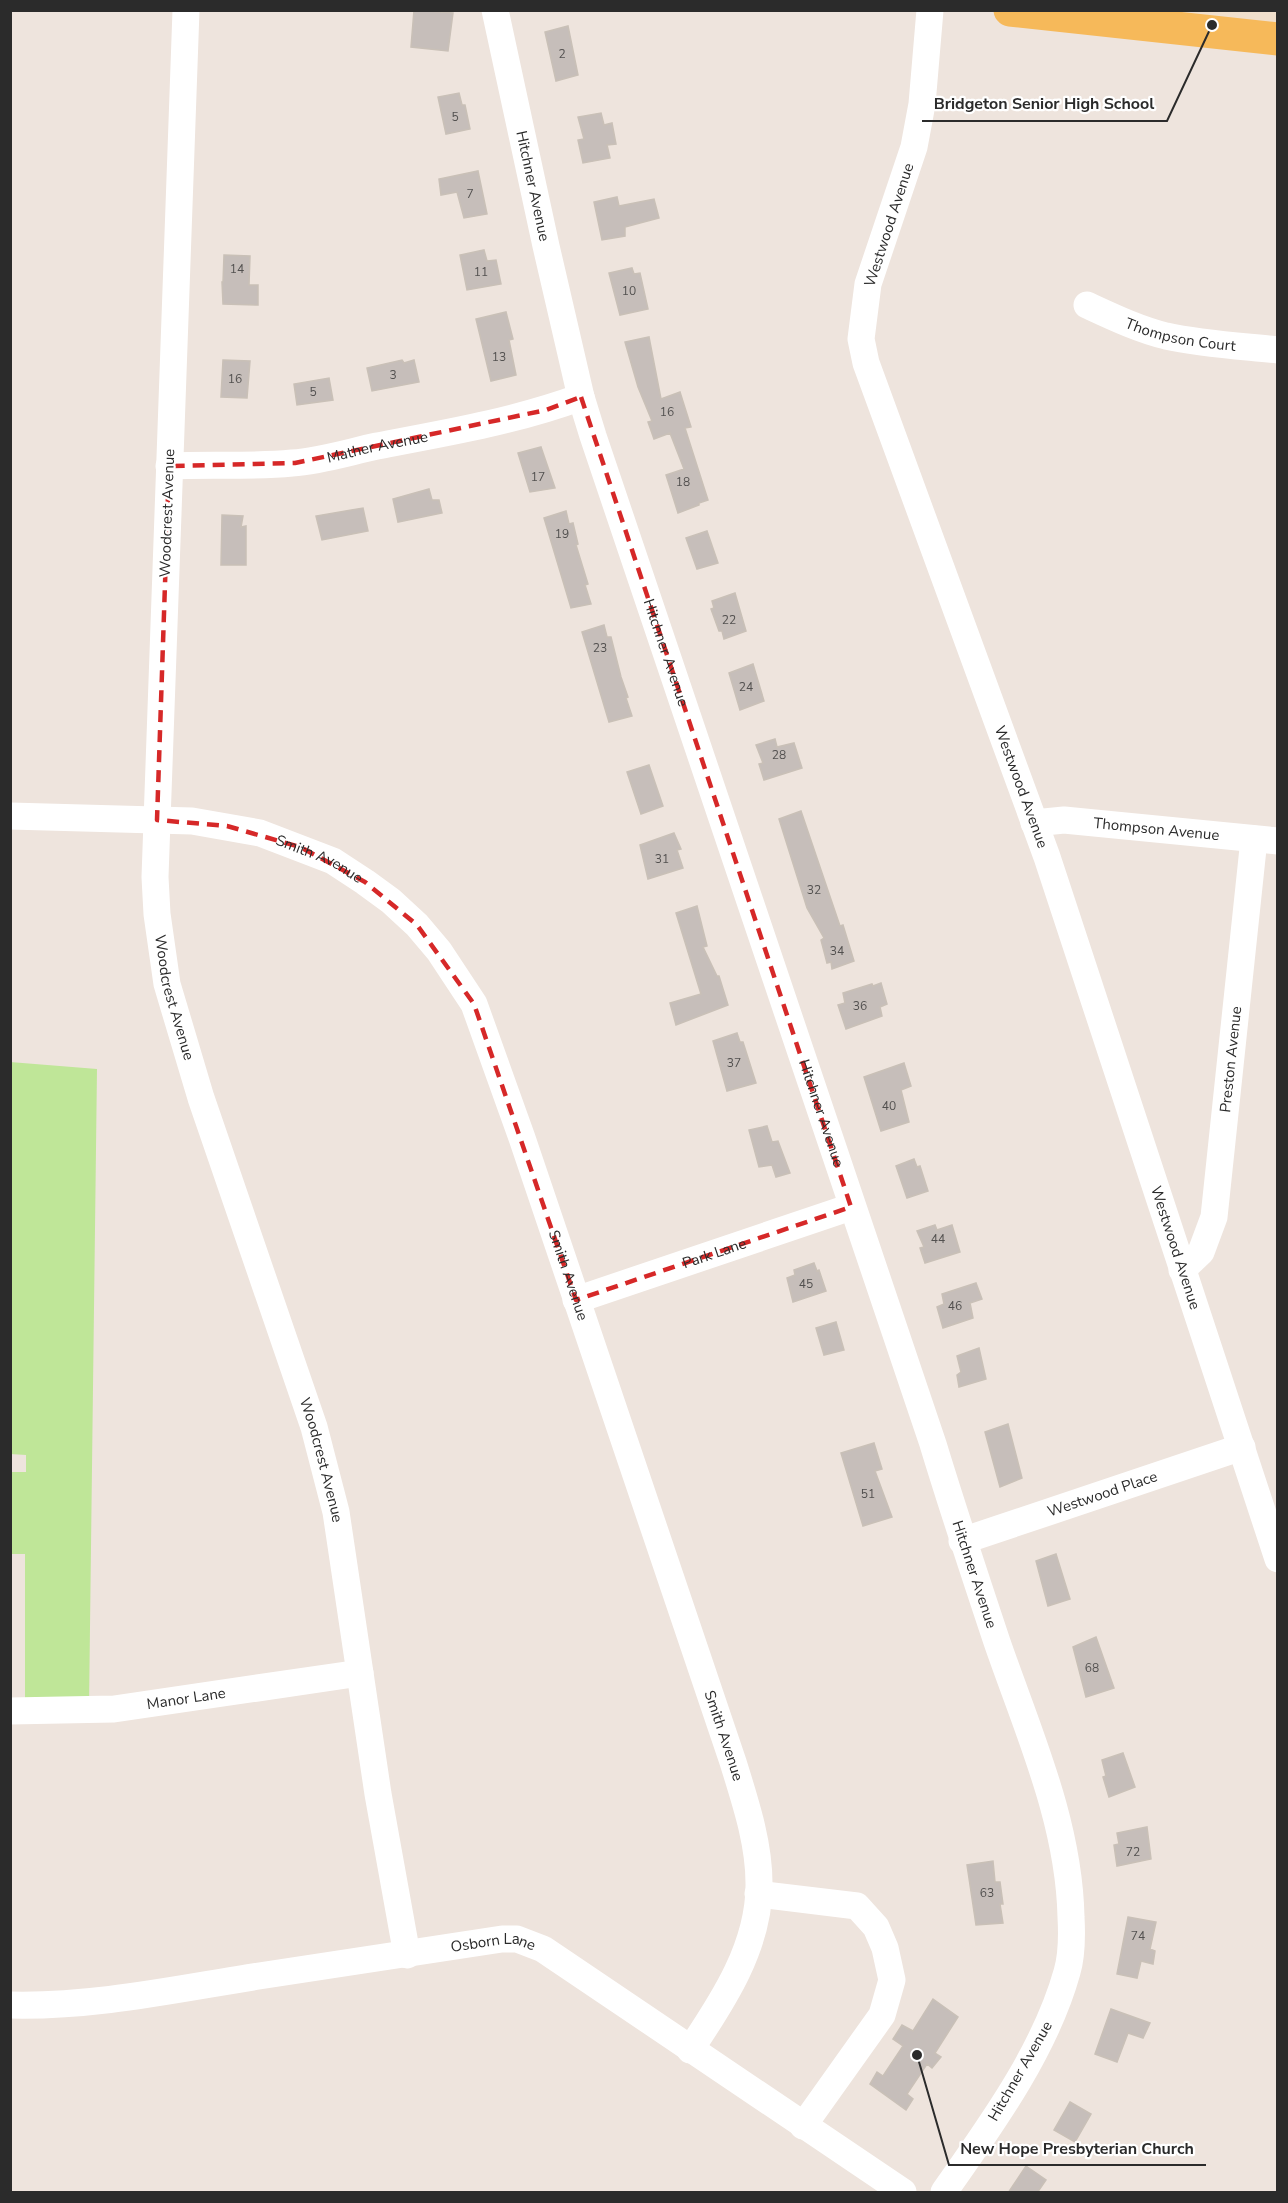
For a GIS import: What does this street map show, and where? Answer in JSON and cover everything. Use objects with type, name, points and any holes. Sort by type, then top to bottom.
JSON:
[{"type":"main road","points":[[1010,10],[1278,39]]},
{"type":"street","name":"Woodcrest Avenue","points":[[186,10],[155,877],[157,914],[166,984],[205,1109],[314,1427],[331,1488],[378,1794],[407,1955]]},
{"type":"street","name":"Hitchner Avenue","points":[[495,10],[581,397],[851,1207],[933,1444],[962,1541],[1057,1814],[1067,1862],[1071,1933],[1068,1969],[1049,2024],[1001,2106],[944,2193]]},
{"type":"street","name":"Westwood Avenue","points":[[930,10],[922,104],[914,147],[873,268],[862,320],[861,339],[871,383],[1034,823],[1278,1559]]},
{"type":"street","name":"Thompson Court","points":[[1087,305],[1136,327],[1165,335],[1187,340],[1278,350]]},
{"type":"street","name":"Mather Avenue","points":[[169,465],[254,465],[306,461],[429,437],[546,410],[581,397]]},
{"type":"street","name":"Smith Avenue","points":[[10,816],[192,821],[260,833],[300,847],[333,861],[391,901],[417,925],[439,951],[474,1004],[625,1441],[748,1811],[756,1852],[758,1894],[748,1942],[734,1980],[690,2050]]},
{"type":"street","name":"Thompson Avenue","points":[[1034,823],[1064,820],[1266,840]]},
{"type":"street","name":"Preston Avenue","points":[[1182,1270],[1201,1252],[1214,1217],[1266,840]]},
{"type":"street","name":"Park Lane","points":[[576,1300],[851,1207]]},
{"type":"street","name":"Westwood Place","points":[[962,1541],[1242,1447]]},
{"type":"street","name":"Manor Lane","points":[[10,1711],[114,1709],[360,1673]]},
{"type":"street","points":[[758,1894],[857,1906],[876,1927],[885,1948],[892,1980],[882,2015],[803,2126]]},
{"type":"street","name":"Osborn Lane","points":[[10,2005],[92,2002],[126,1998],[258,1976],[517,1939],[543,1949],[610,1993],[690,2050],[903,2193]]},
{"type":"highlighted area","points":[[581,397],[851,1207],[576,1300],[474,1004],[417,925],[365,882],[300,847],[227,826],[157,820],[169,466],[295,463],[546,410]]},
{"type":"shaded area","points":[[1010,11],[1277,11],[1277,39]]},
{"type":"green space","points":[[10,1062],[97,1069],[89,1707],[25,1706],[25,1554],[10,1554],[11,1472],[26,1472],[26,1455],[10,1454]]},
{"type":"building","points":[[414,10],[453,13],[448,51],[411,47]]},
{"type":"building","points":[[568,26],[578,75],[556,81],[545,32]]},
{"type":"building","points":[[459,93],[462,105],[465,105],[470,129],[446,134],[438,97]]},
{"type":"building","points":[[601,113],[604,125],[612,123],[616,144],[607,145],[610,158],[583,163],[578,140],[584,139],[578,117]]},
{"type":"building","points":[[478,171],[487,214],[464,218],[457,192],[441,195],[439,179]]},
{"type":"building","points":[[617,197],[619,206],[654,199],[659,218],[625,227],[625,236],[602,240],[594,202]]},
{"type":"building","points":[[484,250],[487,261],[496,260],[501,284],[467,290],[460,255]]},
{"type":"building","points":[[224,255],[250,256],[249,285],[258,285],[258,305],[223,304]]},
{"type":"building","points":[[632,268],[634,274],[640,273],[648,309],[620,315],[609,273]]},
{"type":"building","points":[[506,312],[513,339],[509,340],[516,375],[491,381],[476,319]]},
{"type":"building","points":[[649,337],[661,399],[680,392],[691,427],[685,428],[708,500],[678,513],[666,475],[684,469],[670,433],[654,439],[648,422],[652,421],[638,387],[625,342]]},
{"type":"building","points":[[223,360],[250,361],[247,398],[221,397]]},
{"type":"building","points":[[402,360],[404,363],[414,360],[419,382],[372,391],[367,368]]},
{"type":"building","points":[[329,378],[333,400],[297,405],[294,384]]},
{"type":"building","points":[[541,447],[555,488],[530,492],[518,453]]},
{"type":"building","points":[[429,489],[432,500],[439,500],[442,513],[398,522],[393,499]]},
{"type":"building","points":[[363,508],[368,531],[322,540],[316,516]]},
{"type":"building","points":[[566,511],[569,524],[573,523],[578,544],[576,545],[588,584],[585,585],[591,604],[571,608],[544,518]]},
{"type":"building","points":[[222,515],[243,516],[241,527],[246,526],[246,565],[221,565]]},
{"type":"building","points":[[707,531],[718,563],[697,569],[686,538]]},
{"type":"building","points":[[735,593],[746,631],[724,639],[711,609],[714,608],[712,601]]},
{"type":"building","points":[[604,625],[607,637],[611,637],[632,716],[609,722],[582,632]]},
{"type":"building","points":[[753,664],[764,701],[740,710],[729,673]]},
{"type":"building","points":[[775,739],[777,747],[794,743],[802,768],[764,780],[759,764],[763,763],[756,745]]},
{"type":"building","points":[[649,765],[663,806],[641,814],[627,772]]},
{"type":"building","points":[[801,811],[854,961],[832,969],[831,962],[827,963],[821,940],[824,938],[807,908],[779,819]]},
{"type":"building","points":[[674,833],[681,849],[677,850],[683,868],[648,879],[640,845]]},
{"type":"building","points":[[697,906],[707,946],[703,947],[719,976],[728,1005],[676,1025],[670,1003],[701,994],[676,913]]},
{"type":"building","points":[[881,983],[887,1004],[880,1007],[882,1016],[846,1029],[838,1005],[845,1003],[843,993]]},
{"type":"building","points":[[737,1033],[740,1042],[743,1042],[756,1083],[727,1091],[713,1041]]},
{"type":"building","points":[[904,1063],[911,1086],[901,1090],[909,1122],[881,1131],[864,1077]]},
{"type":"building","points":[[767,1126],[772,1142],[778,1141],[790,1173],[776,1177],[772,1165],[759,1167],[749,1130]]},
{"type":"building","points":[[914,1159],[917,1167],[920,1166],[928,1191],[907,1198],[896,1166]]},
{"type":"building","points":[[935,1225],[937,1230],[952,1225],[960,1252],[925,1263],[920,1248],[924,1247],[917,1231]]},
{"type":"building","points":[[814,1263],[817,1271],[819,1270],[826,1291],[793,1302],[787,1278],[795,1275],[794,1270]]},
{"type":"building","points":[[976,1283],[982,1299],[970,1303],[973,1318],[943,1328],[937,1307],[944,1304],[942,1294]]},
{"type":"building","points":[[836,1322],[844,1350],[824,1355],[816,1328]]},
{"type":"building","points":[[979,1348],[986,1379],[959,1387],[957,1375],[961,1372],[957,1356]]},
{"type":"building","points":[[1008,1424],[1022,1478],[1000,1487],[985,1432]]},
{"type":"building","points":[[874,1443],[882,1469],[875,1471],[892,1517],[863,1526],[841,1453]]},
{"type":"building","points":[[1056,1554],[1070,1599],[1048,1606],[1036,1561]]},
{"type":"building","points":[[1096,1637],[1114,1688],[1086,1697],[1073,1647]]},
{"type":"building","points":[[1123,1753],[1135,1787],[1109,1797],[1103,1777],[1106,1776],[1102,1760]]},
{"type":"building","points":[[1147,1827],[1151,1859],[1117,1866],[1114,1845],[1119,1844],[1117,1833]]},
{"type":"building","points":[[993,1861],[995,1882],[1000,1882],[1003,1923],[976,1925],[967,1865]]},
{"type":"building","points":[[1128,1917],[1156,1922],[1150,1949],[1155,1951],[1153,1964],[1141,1961],[1137,1978],[1117,1974]]},
{"type":"building","points":[[933,1999],[958,2017],[935,2053],[941,2057],[932,2068],[927,2064],[907,2094],[913,2099],[906,2110],[870,2084],[877,2072],[883,2076],[903,2046],[893,2039],[902,2025],[913,2031]]},
{"type":"building","points":[[1111,2009],[1150,2023],[1143,2038],[1128,2033],[1117,2062],[1095,2054]]},
{"type":"building","points":[[1070,2102],[1091,2114],[1075,2142],[1054,2130]]},
{"type":"building","points":[[1026,2166],[1046,2180],[1037,2193],[1008,2193]]},
{"type":"place","name":"Bridgeton Senior High School","points":[[1212,25]]},
{"type":"place","name":"New Hope Presbyterian Church","points":[[917,2055]]}]
